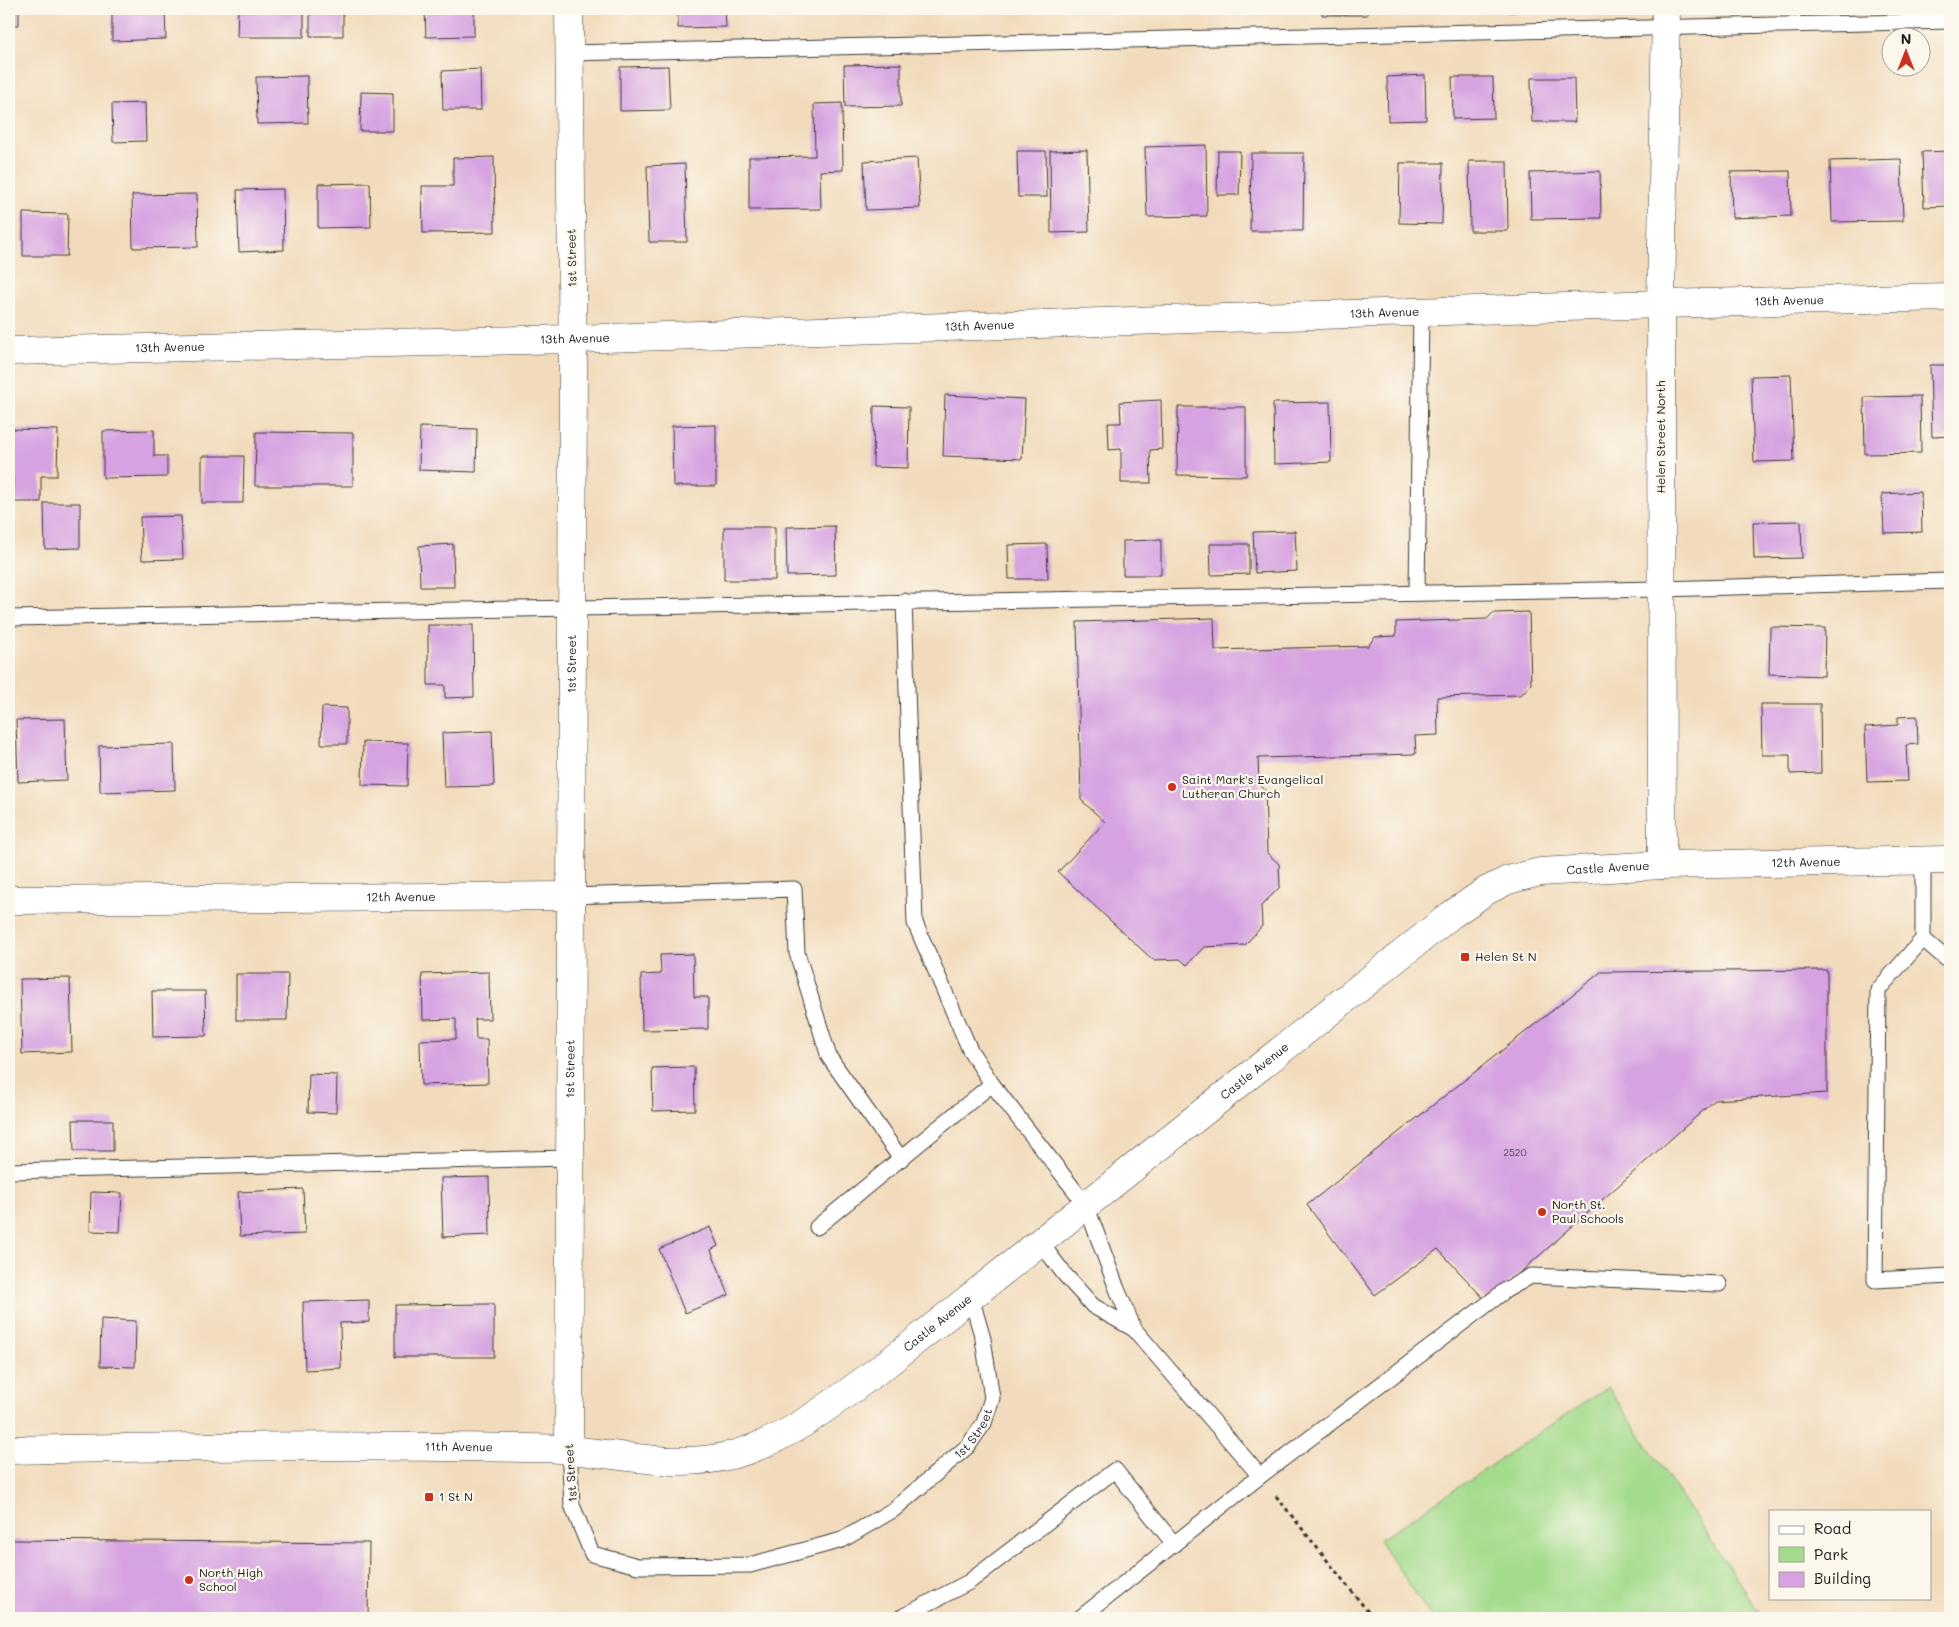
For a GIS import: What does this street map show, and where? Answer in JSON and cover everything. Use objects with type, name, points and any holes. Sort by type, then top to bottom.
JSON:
[{"type":"street","name":"1st Street","points":[[569,9],[573,339],[569,1449]]},
{"type":"street","name":"Helen Street North","points":[[1662,865],[1661,304],[1666,18]]},
{"type":"street","name":"13th Avenue","points":[[9,351],[573,339],[1661,304],[1950,297]]},
{"type":"street","name":"12th Avenue","points":[[1662,865],[1950,860]]},
{"type":"street","name":"Castle Avenue","points":[[884,1366],[1451,915],[1486,891],[1508,880],[1540,872],[1662,865]]},
{"type":"street","name":"12th Avenue","points":[[9,900],[570,896]]},
{"type":"street","name":"11th Avenue","points":[[9,1450],[314,1446],[569,1449],[673,1462],[707,1460],[755,1448],[796,1428],[884,1366]]},
{"type":"lane","points":[[570,53],[1666,18],[1950,21]]},
{"type":"lane","points":[[1417,592],[1421,312]]},
{"type":"lane","points":[[9,618],[572,606],[1661,589],[1950,581]]},
{"type":"lane","points":[[904,601],[915,923],[970,1050],[992,1084],[1086,1205],[1134,1329],[1260,1476]]},
{"type":"lane","points":[[1923,860],[1923,939],[1878,990],[1875,1280],[1950,1276]]},
{"type":"lane","name":"12th Avenue","points":[[570,896],[794,889],[798,953],[829,1057],[900,1159]]},
{"type":"lane","points":[[1923,939],[1950,962]]},
{"type":"lane","points":[[817,1228],[992,1084]]},
{"type":"lane","points":[[9,1171],[570,1158]]},
{"type":"lane","points":[[1040,1242],[1065,1275],[1093,1306],[1134,1329]]},
{"type":"lane","points":[[1080,1618],[1260,1476],[1506,1290],[1531,1276],[1719,1284]]},
{"type":"lane","name":"1st Street","points":[[569,1449],[572,1504],[592,1554],[638,1566],[750,1565],[842,1540],[893,1510],[968,1446],[984,1423],[992,1398],[983,1339],[971,1297]]},
{"type":"lane","points":[[900,1618],[969,1582],[1115,1470],[1174,1544]]},
{"type":"path","points":[[1260,1476],[1373,1618]]},
{"type":"green space","points":[[1608,1387],[1763,1618],[1432,1618],[1379,1540]]},
{"type":"building","points":[[9,9],[19,9],[19,25],[9,25]]},
{"type":"building","points":[[112,9],[165,9],[166,39],[112,41]]},
{"type":"building","points":[[238,9],[304,9],[304,37],[237,37]]},
{"type":"building","points":[[310,9],[343,9],[343,36],[310,36]]},
{"type":"building","points":[[425,9],[474,9],[474,36],[426,37]]},
{"type":"building","points":[[678,9],[725,9],[726,27],[678,28]]},
{"type":"building","points":[[1322,9],[1367,9],[1367,15],[1322,15]]},
{"type":"building","points":[[1508,9],[1570,9],[1570,10],[1508,12]]},
{"type":"building","points":[[901,64],[901,106],[845,107],[844,65]]},
{"type":"building","points":[[668,66],[670,110],[620,111],[620,67]]},
{"type":"building","points":[[480,69],[481,110],[443,110],[442,71]]},
{"type":"building","points":[[1425,75],[1426,120],[1388,121],[1387,77]]},
{"type":"building","points":[[307,76],[308,123],[257,124],[256,77]]},
{"type":"building","points":[[1452,77],[1493,77],[1494,118],[1453,119]]},
{"type":"building","points":[[1531,78],[1574,78],[1575,122],[1532,122]]},
{"type":"building","points":[[361,92],[393,93],[393,131],[360,131]]},
{"type":"building","points":[[145,103],[146,141],[113,142],[112,104]]},
{"type":"building","points":[[842,103],[843,170],[820,171],[821,209],[749,210],[749,157],[815,156],[814,104]]},
{"type":"building","points":[[1206,145],[1207,216],[1147,217],[1145,147]]},
{"type":"building","points":[[1087,150],[1089,232],[1051,233],[1050,151]]},
{"type":"building","points":[[1017,151],[1046,151],[1047,197],[1018,197]]},
{"type":"building","points":[[1218,151],[1240,151],[1239,195],[1217,195]]},
{"type":"building","points":[[1950,151],[1950,206],[1924,207],[1922,152]]},
{"type":"building","points":[[1251,153],[1304,153],[1303,231],[1250,231]]},
{"type":"building","points":[[494,157],[495,232],[423,233],[422,186],[453,186],[453,158]]},
{"type":"building","points":[[917,158],[920,208],[866,210],[864,161]]},
{"type":"building","points":[[1901,159],[1903,221],[1832,222],[1830,161]]},
{"type":"building","points":[[1469,161],[1507,161],[1508,231],[1470,231]]},
{"type":"building","points":[[1400,163],[1443,163],[1442,224],[1399,223]]},
{"type":"building","points":[[685,164],[687,242],[649,242],[647,166]]},
{"type":"building","points":[[1600,171],[1601,218],[1531,219],[1530,173]]},
{"type":"building","points":[[1790,171],[1791,216],[1732,218],[1731,172]]},
{"type":"building","points":[[370,183],[371,227],[318,228],[318,184]]},
{"type":"building","points":[[283,189],[284,250],[239,252],[237,190]]},
{"type":"building","points":[[197,194],[198,247],[133,248],[132,195]]},
{"type":"building","points":[[23,213],[68,214],[67,256],[23,256]]},
{"type":"building","points":[[1930,365],[1950,365],[1950,436],[1932,437]]},
{"type":"building","points":[[1791,375],[1794,461],[1754,462],[1751,376]]},
{"type":"building","points":[[945,395],[1025,399],[1022,459],[943,456]]},
{"type":"building","points":[[1920,396],[1921,453],[1865,454],[1864,397]]},
{"type":"building","points":[[1161,400],[1162,449],[1150,450],[1151,483],[1121,483],[1121,449],[1109,450],[1108,423],[1121,423],[1120,402]]},
{"type":"building","points":[[1330,402],[1331,462],[1274,464],[1273,403]]},
{"type":"building","points":[[874,406],[909,407],[908,468],[873,467]]},
{"type":"building","points":[[1178,407],[1246,407],[1246,476],[1177,475]]},
{"type":"building","points":[[716,425],[716,486],[673,486],[672,426]]},
{"type":"building","points":[[420,427],[477,429],[476,472],[419,470]]},
{"type":"building","points":[[9,429],[58,430],[57,476],[41,476],[41,502],[13,502],[13,476],[9,476]]},
{"type":"building","points":[[154,430],[154,456],[167,456],[167,477],[103,478],[103,431]]},
{"type":"building","points":[[256,432],[353,433],[353,486],[255,486]]},
{"type":"building","points":[[202,456],[244,456],[243,503],[202,503]]},
{"type":"building","points":[[1921,492],[1922,532],[1884,533],[1882,494]]},
{"type":"building","points":[[44,503],[80,503],[80,548],[45,549]]},
{"type":"building","points":[[181,516],[183,559],[142,560],[140,517]]},
{"type":"building","points":[[1801,521],[1802,558],[1754,559],[1753,522]]},
{"type":"building","points":[[835,526],[836,575],[787,576],[786,527]]},
{"type":"building","points":[[724,527],[775,527],[775,580],[724,580]]},
{"type":"building","points":[[1295,531],[1297,571],[1255,573],[1253,532]]},
{"type":"building","points":[[1161,540],[1161,575],[1123,575],[1123,541]]},
{"type":"building","points":[[453,544],[454,587],[420,587],[419,546]]},
{"type":"building","points":[[1047,544],[1048,579],[1009,579],[1008,545]]},
{"type":"building","points":[[1210,544],[1249,544],[1249,574],[1211,575]]},
{"type":"building","name":"Saint Mark's Evangelical Lutheran Church","points":[[1529,612],[1531,684],[1521,695],[1437,697],[1438,735],[1415,736],[1416,754],[1258,758],[1259,784],[1265,790],[1267,853],[1279,864],[1280,887],[1261,906],[1262,926],[1245,945],[1204,947],[1187,965],[1180,959],[1153,960],[1058,872],[1105,822],[1081,800],[1077,622],[1214,618],[1215,650],[1368,646],[1375,637],[1396,636],[1396,622],[1487,619],[1493,613]]},
{"type":"building","points":[[428,625],[473,625],[474,697],[445,698],[445,685],[428,685]]},
{"type":"building","points":[[1770,627],[1825,628],[1824,676],[1769,674]]},
{"type":"building","points":[[1761,704],[1820,704],[1821,773],[1790,774],[1790,755],[1762,755]]},
{"type":"building","points":[[322,707],[347,708],[347,744],[321,744]]},
{"type":"building","points":[[1917,716],[1918,744],[1906,745],[1908,781],[1867,782],[1865,727],[1898,725],[1898,717]]},
{"type":"building","points":[[65,719],[67,780],[18,782],[16,720]]},
{"type":"building","points":[[492,731],[494,786],[444,787],[442,733]]},
{"type":"building","points":[[363,742],[408,743],[407,786],[362,785]]},
{"type":"building","points":[[174,744],[175,790],[100,792],[99,746]]},
{"type":"building","points":[[693,954],[694,997],[708,997],[708,1029],[642,1030],[641,975],[661,974],[660,955]]},
{"type":"building","points":[[1827,970],[1827,1093],[1715,1100],[1487,1302],[1438,1249],[1375,1295],[1307,1205],[1601,972]]},
{"type":"building","points":[[489,972],[490,1019],[475,1019],[476,1039],[487,1039],[488,1083],[421,1085],[420,1040],[456,1039],[456,1019],[423,1020],[422,974]]},
{"type":"building","points":[[236,974],[288,974],[287,1020],[236,1020]]},
{"type":"building","points":[[70,978],[72,1052],[22,1054],[20,979]]},
{"type":"building","points":[[152,991],[205,991],[206,1036],[153,1037]]},
{"type":"building","points":[[694,1067],[695,1110],[653,1111],[652,1068]]},
{"type":"building","points":[[309,1074],[337,1075],[336,1113],[308,1112]]},
{"type":"building","points":[[73,1120],[113,1120],[113,1151],[74,1151]]},
{"type":"building","points":[[489,1177],[490,1235],[443,1237],[441,1178]]},
{"type":"building","points":[[303,1189],[305,1234],[240,1236],[238,1192]]},
{"type":"building","points":[[91,1192],[122,1193],[120,1232],[90,1231]]},
{"type":"building","points":[[710,1227],[718,1246],[711,1250],[729,1295],[685,1313],[659,1249]]},
{"type":"building","points":[[369,1300],[369,1322],[340,1323],[341,1368],[305,1370],[303,1302]]},
{"type":"building","points":[[494,1304],[494,1357],[395,1357],[395,1305]]},
{"type":"building","points":[[101,1319],[136,1321],[135,1367],[100,1366]]},
{"type":"building","name":"North High School","points":[[9,1540],[369,1543],[368,1618],[9,1618]]},
{"type":"place","name":"Saint Mark's Evangelical Lutheran Church","points":[[1172,787]]},
{"type":"place","name":"Helen St N","points":[[1465,957]]},
{"type":"place","name":"North St. Paul Schools","points":[[1542,1212]]},
{"type":"place","name":"1 St N","points":[[429,1497]]},
{"type":"place","name":"North High School","points":[[189,1580]]}]
